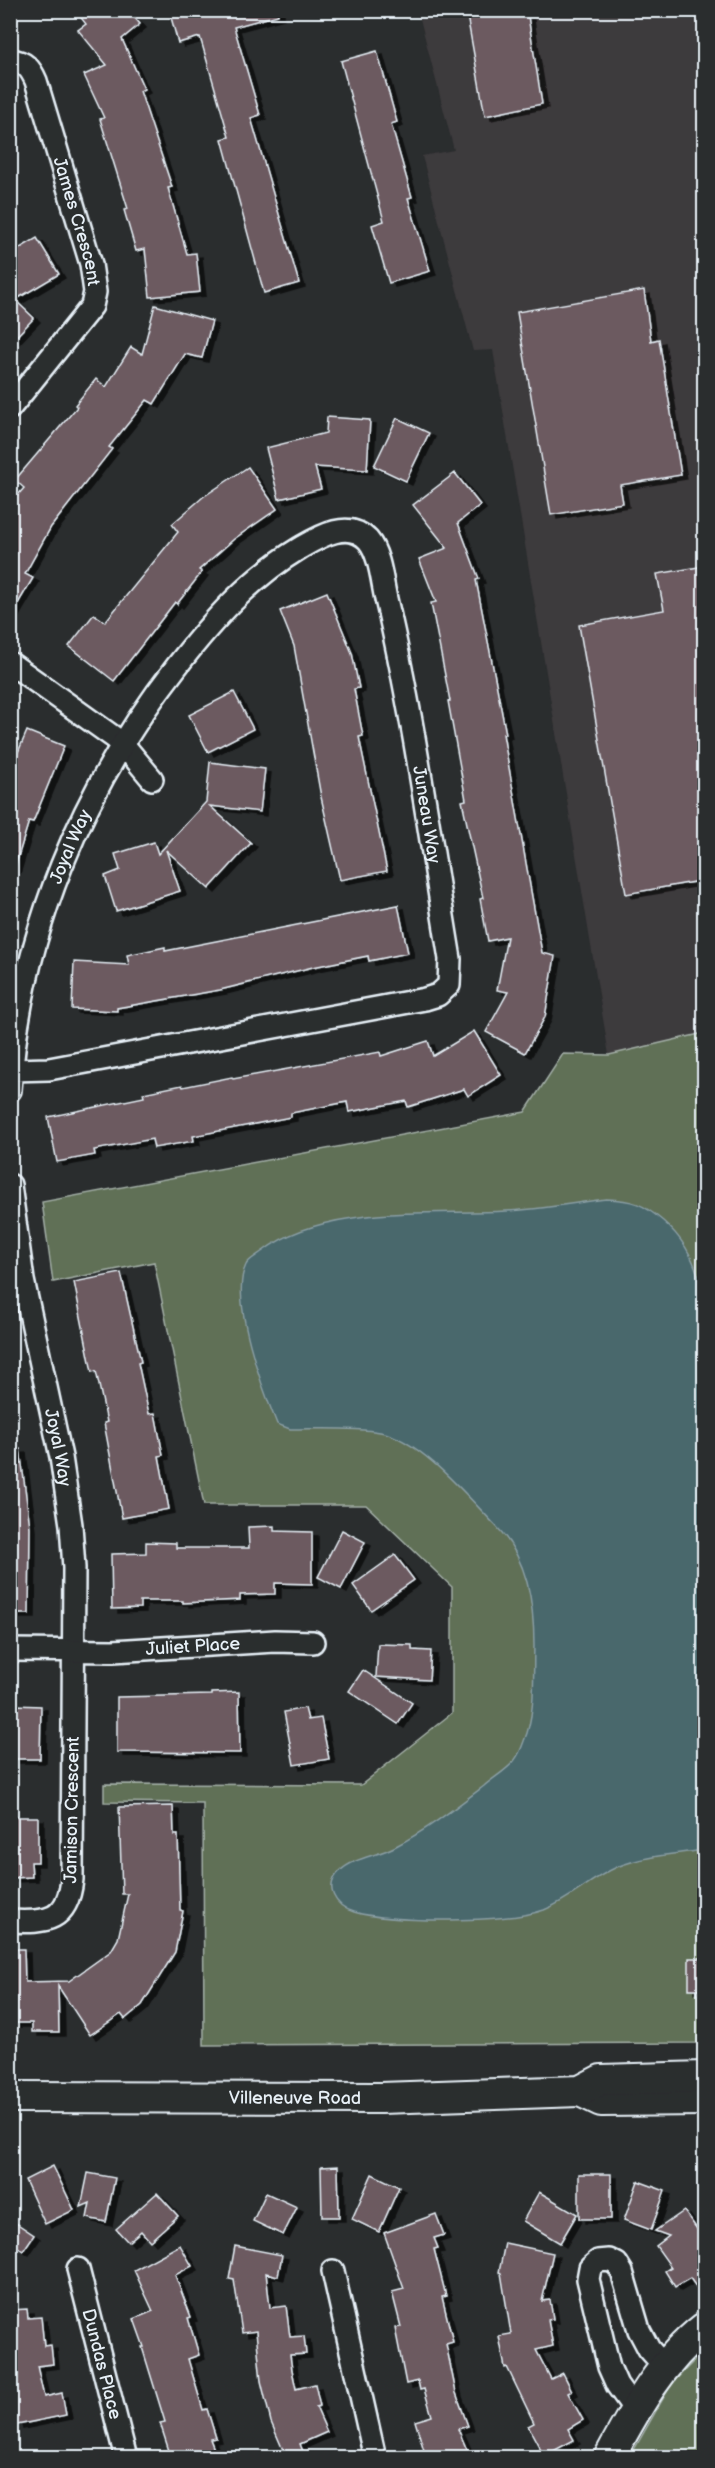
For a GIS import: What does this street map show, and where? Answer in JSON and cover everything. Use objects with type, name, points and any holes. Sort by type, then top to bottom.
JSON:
[{"type":"main road","name":"Villeneuve Road","points":[[10,2097],[381,2097],[580,2091],[601,2080],[705,2077]]},
{"type":"main road","name":"Villeneuve Road","points":[[580,2091],[601,2101],[705,2100]]},
{"type":"main road","points":[[609,2457],[635,2410],[664,2366],[705,2328]]},
{"type":"street","name":"James Crescent","points":[[10,60],[26,65],[36,81],[91,264],[95,292],[92,306],[86,315],[10,408]]},
{"type":"street","name":"Juneau Way","points":[[11,1080],[49,1069],[425,999],[438,995],[449,985],[450,959],[399,657],[375,554],[364,537],[346,530],[328,532],[289,555],[248,586],[185,656],[122,743]]},
{"type":"street","points":[[10,663],[122,743],[152,779]]},
{"type":"street","name":"Joyal Way","points":[[11,1080],[30,964],[50,896],[82,818],[122,743]]},
{"type":"street","name":"Joyal Way","points":[[10,1185],[23,1280],[69,1504],[74,1568],[73,1651]]},
{"type":"street","name":"Juliet Place","points":[[73,1651],[144,1650],[275,1641],[313,1642]]},
{"type":"street","points":[[10,1650],[73,1651]]},
{"type":"street","name":"Jamison Crescent","points":[[10,1921],[32,1922],[51,1918],[60,1913],[70,1897],[73,1651]]},
{"type":"street","points":[[635,2410],[617,2385],[606,2358],[588,2279],[590,2268],[598,2261],[609,2260],[620,2267],[639,2330],[649,2349],[664,2366]]},
{"type":"street","name":"Dundas Place","points":[[78,2270],[126,2457]]},
{"type":"street","points":[[333,2271],[375,2457]]},
{"type":"shaded area","points":[[418,11],[704,11],[704,1033],[609,1055],[493,350],[473,351],[422,156],[454,150]]},
{"type":"green space","points":[[704,1033],[704,2043],[204,2045],[203,1803],[104,1802],[104,1784],[361,1785],[452,1713],[452,1587],[366,1505],[204,1505],[154,1262],[53,1282],[42,1202],[525,1112],[563,1054],[609,1055]]},
{"type":"green space","points":[[704,2351],[704,2457],[635,2458],[631,2455],[672,2383]]},
{"type":"water","points":[[606,1199],[637,1204],[663,1221],[679,1238],[691,1257],[703,1297],[705,1461],[698,1557],[704,1599],[704,1850],[627,1863],[598,1877],[554,1905],[527,1914],[478,1919],[421,1920],[371,1916],[354,1912],[341,1905],[334,1895],[332,1883],[340,1871],[352,1863],[389,1849],[419,1833],[504,1771],[517,1757],[528,1730],[532,1707],[533,1614],[522,1567],[507,1539],[458,1486],[427,1457],[395,1437],[380,1432],[346,1429],[290,1429],[277,1424],[257,1367],[245,1321],[242,1280],[246,1265],[263,1251],[288,1236],[316,1225],[347,1219],[413,1213],[519,1210]]},
{"type":"building","points":[[75,10],[128,10],[140,24],[122,39],[144,89],[140,91],[172,187],[168,188],[187,254],[196,253],[200,292],[150,297],[145,249],[136,251],[124,210],[128,209],[100,119],[104,118],[84,75],[107,65],[78,30],[86,24]]},
{"type":"building","points":[[169,10],[278,10],[278,15],[234,27],[260,115],[251,118],[299,283],[264,293],[222,139],[229,137],[200,37],[178,43]]},
{"type":"building","points":[[466,10],[527,10],[542,104],[485,116]]},
{"type":"building","points":[[377,51],[397,122],[391,124],[412,197],[408,198],[430,271],[389,283],[372,225],[384,221],[341,61]]},
{"type":"building","points":[[37,238],[59,274],[15,300],[34,318],[10,343],[10,254]]},
{"type":"building","points":[[644,290],[651,341],[659,339],[681,475],[620,485],[623,503],[551,515],[517,312]]},
{"type":"building","points":[[155,305],[212,321],[202,358],[185,354],[154,404],[147,400],[109,447],[112,449],[51,527],[25,574],[33,578],[10,617],[10,504],[24,488],[15,480],[77,407],[75,405],[96,379],[106,387],[131,347],[142,354]]},
{"type":"building","points":[[327,417],[370,420],[367,470],[315,467],[321,489],[279,499],[266,448],[326,433]]},
{"type":"building","points":[[397,418],[429,433],[406,481],[374,466]]},
{"type":"building","points":[[248,467],[277,509],[234,539],[199,570],[202,572],[177,604],[175,602],[114,681],[69,646],[94,614],[105,622],[178,532],[172,524],[203,497]]},
{"type":"building","points":[[455,473],[480,505],[458,523],[479,579],[476,580],[506,734],[503,734],[542,953],[555,956],[545,1017],[525,1053],[486,1032],[508,992],[497,990],[507,937],[488,941],[480,899],[483,898],[462,801],[466,800],[448,701],[450,701],[431,603],[436,602],[419,559],[447,548],[413,505]]},
{"type":"building","points":[[705,566],[705,880],[626,894],[579,625],[664,610],[657,574]]},
{"type":"building","points":[[327,592],[352,653],[359,688],[354,689],[363,736],[359,737],[387,871],[340,880],[321,797],[294,646],[280,611]]},
{"type":"building","points":[[234,692],[253,729],[208,752],[189,715]]},
{"type":"building","points":[[27,731],[64,746],[33,822],[29,821],[14,870],[10,870],[10,771]]},
{"type":"building","points":[[210,762],[265,769],[260,812],[210,806],[251,843],[209,889],[166,850],[180,891],[116,911],[105,876],[120,870],[115,854],[154,842],[158,854],[206,802]]},
{"type":"building","points":[[398,905],[408,953],[369,961],[368,956],[220,990],[117,1008],[117,1011],[72,1009],[74,962],[129,965],[127,955],[165,947],[165,951]]},
{"type":"building","points":[[474,1031],[501,1075],[468,1096],[464,1089],[408,1107],[406,1101],[349,1112],[347,1102],[291,1113],[291,1117],[193,1136],[194,1141],[154,1148],[152,1139],[94,1150],[95,1155],[57,1162],[48,1117],[144,1097],[143,1093],[182,1085],[183,1087],[232,1077],[233,1079],[380,1052],[381,1056],[428,1041],[433,1056]]},
{"type":"building","points":[[121,1273],[141,1362],[138,1363],[149,1414],[155,1413],[163,1455],[159,1456],[169,1509],[122,1518],[104,1423],[107,1422],[96,1371],[92,1372],[74,1282]]},
{"type":"building","points":[[20,1449],[30,1527],[29,1614],[10,1614],[10,1450]]},
{"type":"building","points":[[274,1526],[274,1531],[312,1532],[312,1584],[275,1583],[275,1594],[240,1595],[240,1600],[183,1603],[183,1601],[140,1601],[140,1608],[112,1609],[111,1554],[146,1553],[146,1542],[176,1543],[176,1548],[249,1548],[248,1527]]},
{"type":"building","points":[[342,1530],[365,1542],[341,1589],[318,1577]]},
{"type":"building","points":[[395,1555],[414,1580],[371,1610],[353,1585]]},
{"type":"building","points":[[378,1644],[412,1645],[412,1650],[431,1651],[429,1680],[376,1677]]},
{"type":"building","points":[[363,1670],[412,1703],[398,1724],[349,1691]]},
{"type":"building","points":[[239,1692],[240,1753],[117,1752],[117,1697],[212,1695],[212,1693]]},
{"type":"building","points":[[14,1705],[41,1706],[40,1759],[13,1759]]},
{"type":"building","points":[[305,1708],[308,1720],[321,1718],[329,1759],[294,1765],[284,1712]]},
{"type":"building","points":[[173,1806],[174,1835],[178,1835],[180,1910],[183,1911],[175,1952],[142,2005],[125,2019],[121,2014],[90,2035],[58,1986],[59,2032],[32,2032],[32,2023],[10,2023],[10,1949],[24,1949],[25,1982],[69,1981],[111,1951],[118,1939],[128,1894],[122,1894],[119,1807]]},
{"type":"building","points":[[10,1817],[38,1817],[38,1862],[31,1862],[32,1877],[11,1878]]},
{"type":"building","points":[[689,1958],[705,1958],[705,1989],[689,1989]]},
{"type":"building","points":[[53,2166],[74,2210],[45,2224],[25,2180]]},
{"type":"building","points":[[338,2166],[339,2217],[322,2217],[321,2167]]},
{"type":"building","points":[[88,2173],[115,2178],[106,2222],[87,2218],[90,2203],[81,2207]]},
{"type":"building","points":[[372,2174],[399,2187],[379,2232],[352,2219]]},
{"type":"building","points":[[579,2174],[611,2174],[611,2219],[579,2219]]},
{"type":"building","points":[[638,2181],[665,2191],[651,2230],[624,2220]]},
{"type":"building","points":[[539,2192],[577,2214],[560,2243],[523,2221]]},
{"type":"building","points":[[157,2193],[178,2216],[150,2241],[141,2231],[128,2242],[116,2229]]},
{"type":"building","points":[[266,2193],[297,2207],[283,2235],[253,2221]]},
{"type":"building","points":[[684,2211],[705,2240],[705,2300],[690,2278],[675,2287],[665,2271],[671,2267],[656,2246],[669,2236],[655,2231]]},
{"type":"building","points":[[436,2214],[444,2235],[434,2238],[438,2248],[434,2249],[446,2296],[442,2297],[453,2342],[446,2344],[456,2393],[468,2426],[458,2429],[470,2457],[426,2457],[415,2421],[432,2416],[424,2389],[420,2390],[418,2381],[406,2384],[395,2328],[401,2327],[392,2292],[404,2289],[384,2233]]},
{"type":"building","points":[[10,2219],[34,2235],[23,2251],[10,2242]]},
{"type":"building","points":[[505,2243],[553,2253],[542,2301],[550,2300],[553,2319],[548,2320],[553,2346],[536,2350],[551,2379],[563,2373],[572,2391],[568,2393],[583,2420],[568,2429],[574,2440],[544,2456],[528,2426],[534,2423],[507,2367],[505,2368],[499,2336],[511,2334],[499,2272]]},
{"type":"building","points":[[180,2245],[192,2266],[175,2275],[191,2317],[188,2318],[199,2355],[188,2359],[203,2410],[207,2409],[216,2438],[210,2439],[217,2457],[171,2457],[160,2423],[165,2422],[134,2319],[153,2311],[134,2270]]},
{"type":"building","points":[[235,2246],[282,2255],[278,2276],[266,2273],[270,2308],[286,2306],[290,2337],[304,2336],[306,2354],[290,2355],[296,2389],[315,2384],[320,2406],[316,2407],[327,2432],[300,2444],[304,2454],[286,2457],[271,2422],[261,2381],[256,2331],[242,2333],[234,2280],[229,2279]]},
{"type":"building","points":[[27,2309],[28,2318],[41,2317],[44,2346],[51,2345],[53,2364],[37,2366],[44,2397],[62,2393],[66,2415],[17,2425],[10,2394],[10,2310]]}]
